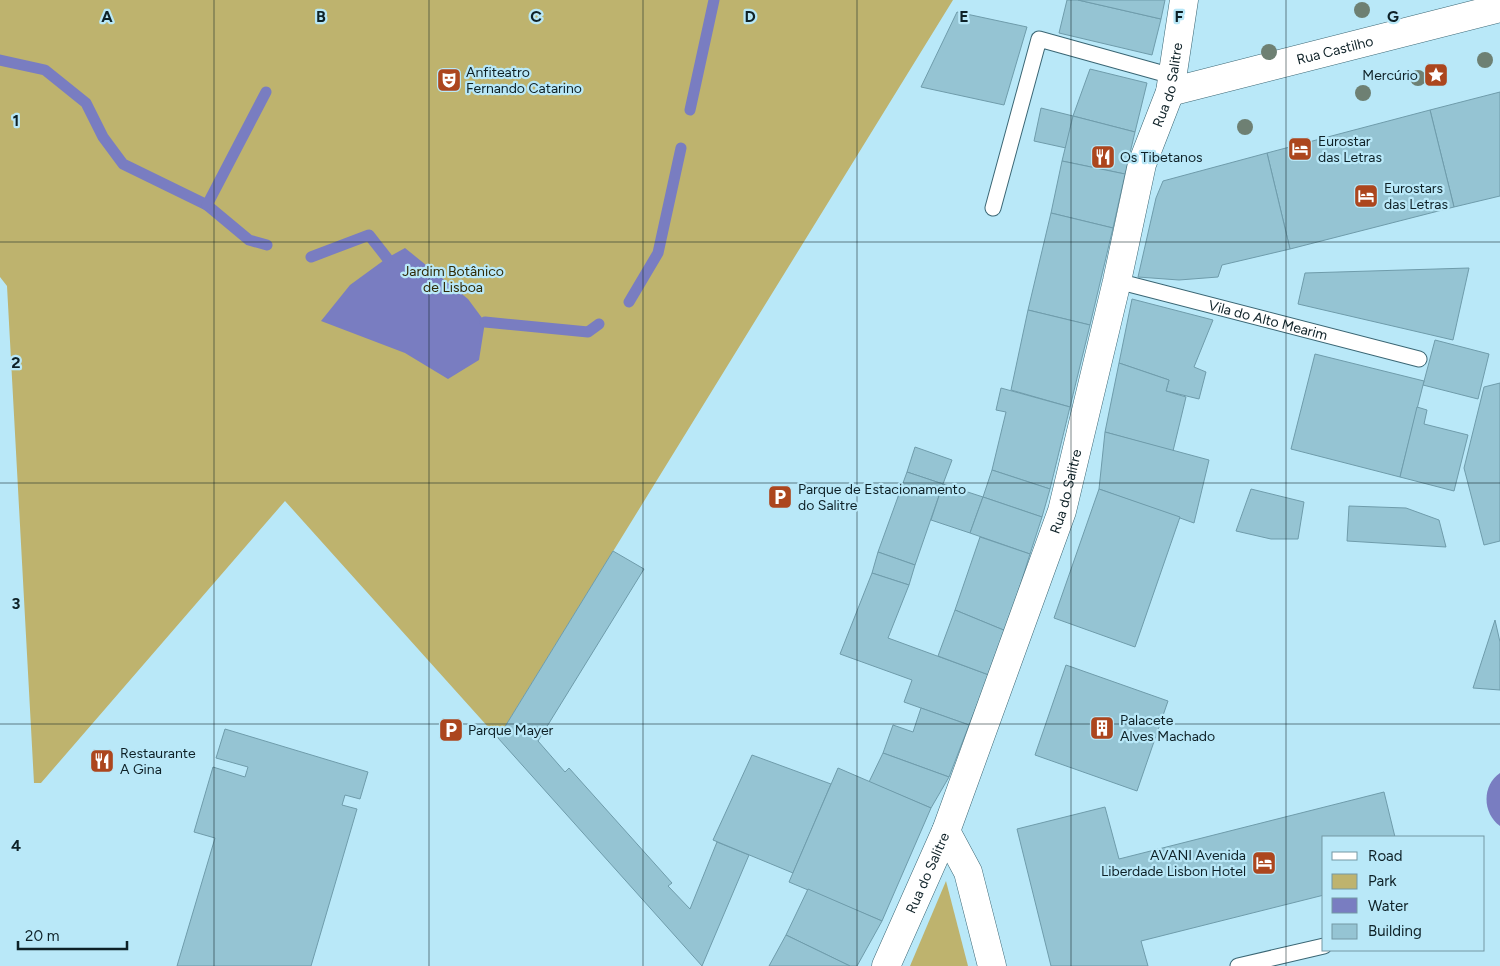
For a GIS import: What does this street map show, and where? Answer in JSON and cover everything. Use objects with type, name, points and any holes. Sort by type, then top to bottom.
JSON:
[{"type":"street","name":"Rua do Salitre","points":[[886,966],[946,831],[1062,512],[1117,281],[1142,164],[1171,84],[1184,0]]},
{"type":"street","name":"Rua Castilho","points":[[1171,84],[1500,8]]},
{"type":"street","points":[[946,831],[968,872],[992,966]]},
{"type":"lane","points":[[993,208],[1039,39],[1171,84]]},
{"type":"lane","name":"Vila do Alto Mearim","points":[[1117,281],[1419,360]]},
{"type":"lane","points":[[1238,966],[1322,946]]},
{"type":"green space","name":"Jardim Botânico de Lisboa","points":[[0,0],[953,0],[498,738],[285,501],[41,783],[34,783],[7,286],[0,277]]},
{"type":"green space","points":[[946,881],[968,966],[910,966]]},
{"type":"water","points":[[405,248],[468,299],[485,322],[479,360],[448,379],[405,353],[321,321],[350,285],[387,258]]},
{"type":"water","points":[[1500,773],[1500,826],[1490,814],[1486,799],[1490,785]]},
{"type":"building","points":[[1067,0],[1078,0],[1161,19],[1152,55],[1059,33]]},
{"type":"building","points":[[1078,0],[1165,0],[1161,19]]},
{"type":"building","points":[[957,12],[1027,27],[1004,105],[921,87]]},
{"type":"building","points":[[1090,69],[1147,83],[1135,132],[1073,116]]},
{"type":"building","points":[[1500,92],[1500,196],[1454,207],[1430,110]]},
{"type":"building","points":[[1041,108],[1073,116],[1066,148],[1034,141]]},
{"type":"building","points":[[1430,110],[1454,207],[1290,249],[1267,153]]},
{"type":"building","points":[[1073,116],[1135,132],[1125,174],[1062,161]]},
{"type":"building","points":[[1267,153],[1290,249],[1222,265],[1218,277],[1179,280],[1138,277],[1156,198],[1163,181]]},
{"type":"building","points":[[1062,161],[1125,174],[1113,228],[1051,213]]},
{"type":"building","points":[[1051,213],[1113,228],[1090,325],[1028,310]]},
{"type":"building","points":[[1469,268],[1453,340],[1298,304],[1305,273]]},
{"type":"building","points":[[1132,299],[1213,320],[1194,367],[1206,372],[1199,399],[1166,391],[1169,380],[1119,363]]},
{"type":"building","points":[[1028,310],[1090,325],[1070,407],[1011,390]]},
{"type":"building","points":[[1435,340],[1489,354],[1478,399],[1423,385]]},
{"type":"building","points":[[1315,354],[1424,381],[1400,477],[1291,449]]},
{"type":"building","points":[[1119,363],[1169,380],[1166,391],[1186,397],[1173,451],[1105,432]]},
{"type":"building","points":[[1500,383],[1500,541],[1484,545],[1464,468],[1484,387]]},
{"type":"building","points":[[1001,388],[1070,407],[1050,489],[992,470],[1006,412],[996,410]]},
{"type":"building","points":[[1417,407],[1427,410],[1424,424],[1468,435],[1454,491],[1400,477]]},
{"type":"building","points":[[1105,432],[1209,460],[1194,523],[1099,489]]},
{"type":"building","points":[[915,447],[952,460],[943,484],[907,472]]},
{"type":"building","points":[[992,470],[1050,489],[1042,517],[983,497]]},
{"type":"building","points":[[907,472],[943,484],[915,565],[878,552]]},
{"type":"building","points":[[943,484],[983,497],[970,533],[931,520]]},
{"type":"building","points":[[1099,489],[1180,517],[1135,647],[1054,618]]},
{"type":"building","points":[[1251,489],[1304,502],[1298,539],[1271,539],[1236,531]]},
{"type":"building","points":[[983,497],[1042,517],[1030,554],[970,533]]},
{"type":"building","points":[[1349,506],[1406,508],[1439,520],[1446,547],[1347,541]]},
{"type":"building","points":[[980,537],[1030,554],[1006,631],[955,610]]},
{"type":"building","points":[[613,551],[644,569],[538,741],[565,772],[569,768],[672,883],[668,886],[690,909],[717,842],[749,855],[702,966],[498,738]]},
{"type":"building","points":[[878,552],[915,565],[909,585],[872,573]]},
{"type":"building","points":[[872,573],[909,585],[888,638],[989,675],[969,725],[904,702],[912,680],[840,654]]},
{"type":"building","points":[[955,610],[1006,631],[989,675],[938,656]]},
{"type":"building","points":[[1495,620],[1500,642],[1500,690],[1473,688]]},
{"type":"building","name":"Palacete Alves Machado","points":[[1066,665],[1168,701],[1137,791],[1035,755]]},
{"type":"building","points":[[921,708],[969,725],[949,777],[883,753],[893,725],[913,732]]},
{"type":"building","points":[[225,729],[368,772],[360,799],[345,795],[342,805],[357,809],[311,966],[177,966],[215,838],[194,832],[213,767],[245,777],[248,767],[216,758]]},
{"type":"building","points":[[883,753],[949,777],[931,808],[869,782]]},
{"type":"building","points":[[752,755],[831,784],[793,873],[713,840]]},
{"type":"building","points":[[838,768],[931,808],[882,921],[789,882]]},
{"type":"building","points":[[1384,792],[1395,836],[1322,836],[1322,896],[1141,941],[1148,966],[1051,966],[1017,829],[1105,807],[1119,859]]},
{"type":"building","points":[[808,889],[882,921],[857,966],[850,966],[786,935]]},
{"type":"building","points":[[786,935],[850,966],[769,966]]},
{"type":"waterway","points":[[690,110],[714,0]]},
{"type":"waterway","points":[[0,60],[45,70],[86,103],[103,137],[123,164],[207,205],[249,240],[267,245]]},
{"type":"waterway","points":[[207,205],[266,92]]},
{"type":"waterway","points":[[629,302],[658,253],[681,148]]},
{"type":"waterway","points":[[311,257],[369,235],[387,258]]},
{"type":"waterway","points":[[485,322],[588,332],[599,324]]},
{"type":"place","name":"Mercúrio","points":[[1436,75]]},
{"type":"place","name":"Anfiteatro Fernando Catarino","points":[[449,80]]},
{"type":"place","name":"Eurostar das Letras","points":[[1300,149]]},
{"type":"place","name":"Os Tibetanos","points":[[1103,157]]},
{"type":"place","name":"Eurostars das Letras","points":[[1366,196]]},
{"type":"place","name":"Parque de Estacionamento do Salitre","points":[[780,497]]},
{"type":"place","name":"Palacete Alves Machado","points":[[1102,728]]},
{"type":"place","name":"Parque Mayer","points":[[451,730]]},
{"type":"place","name":"Restaurante A Gina","points":[[102,761]]},
{"type":"place","name":"AVANI Avenida Liberdade Lisbon Hotel","points":[[1264,863]]}]
